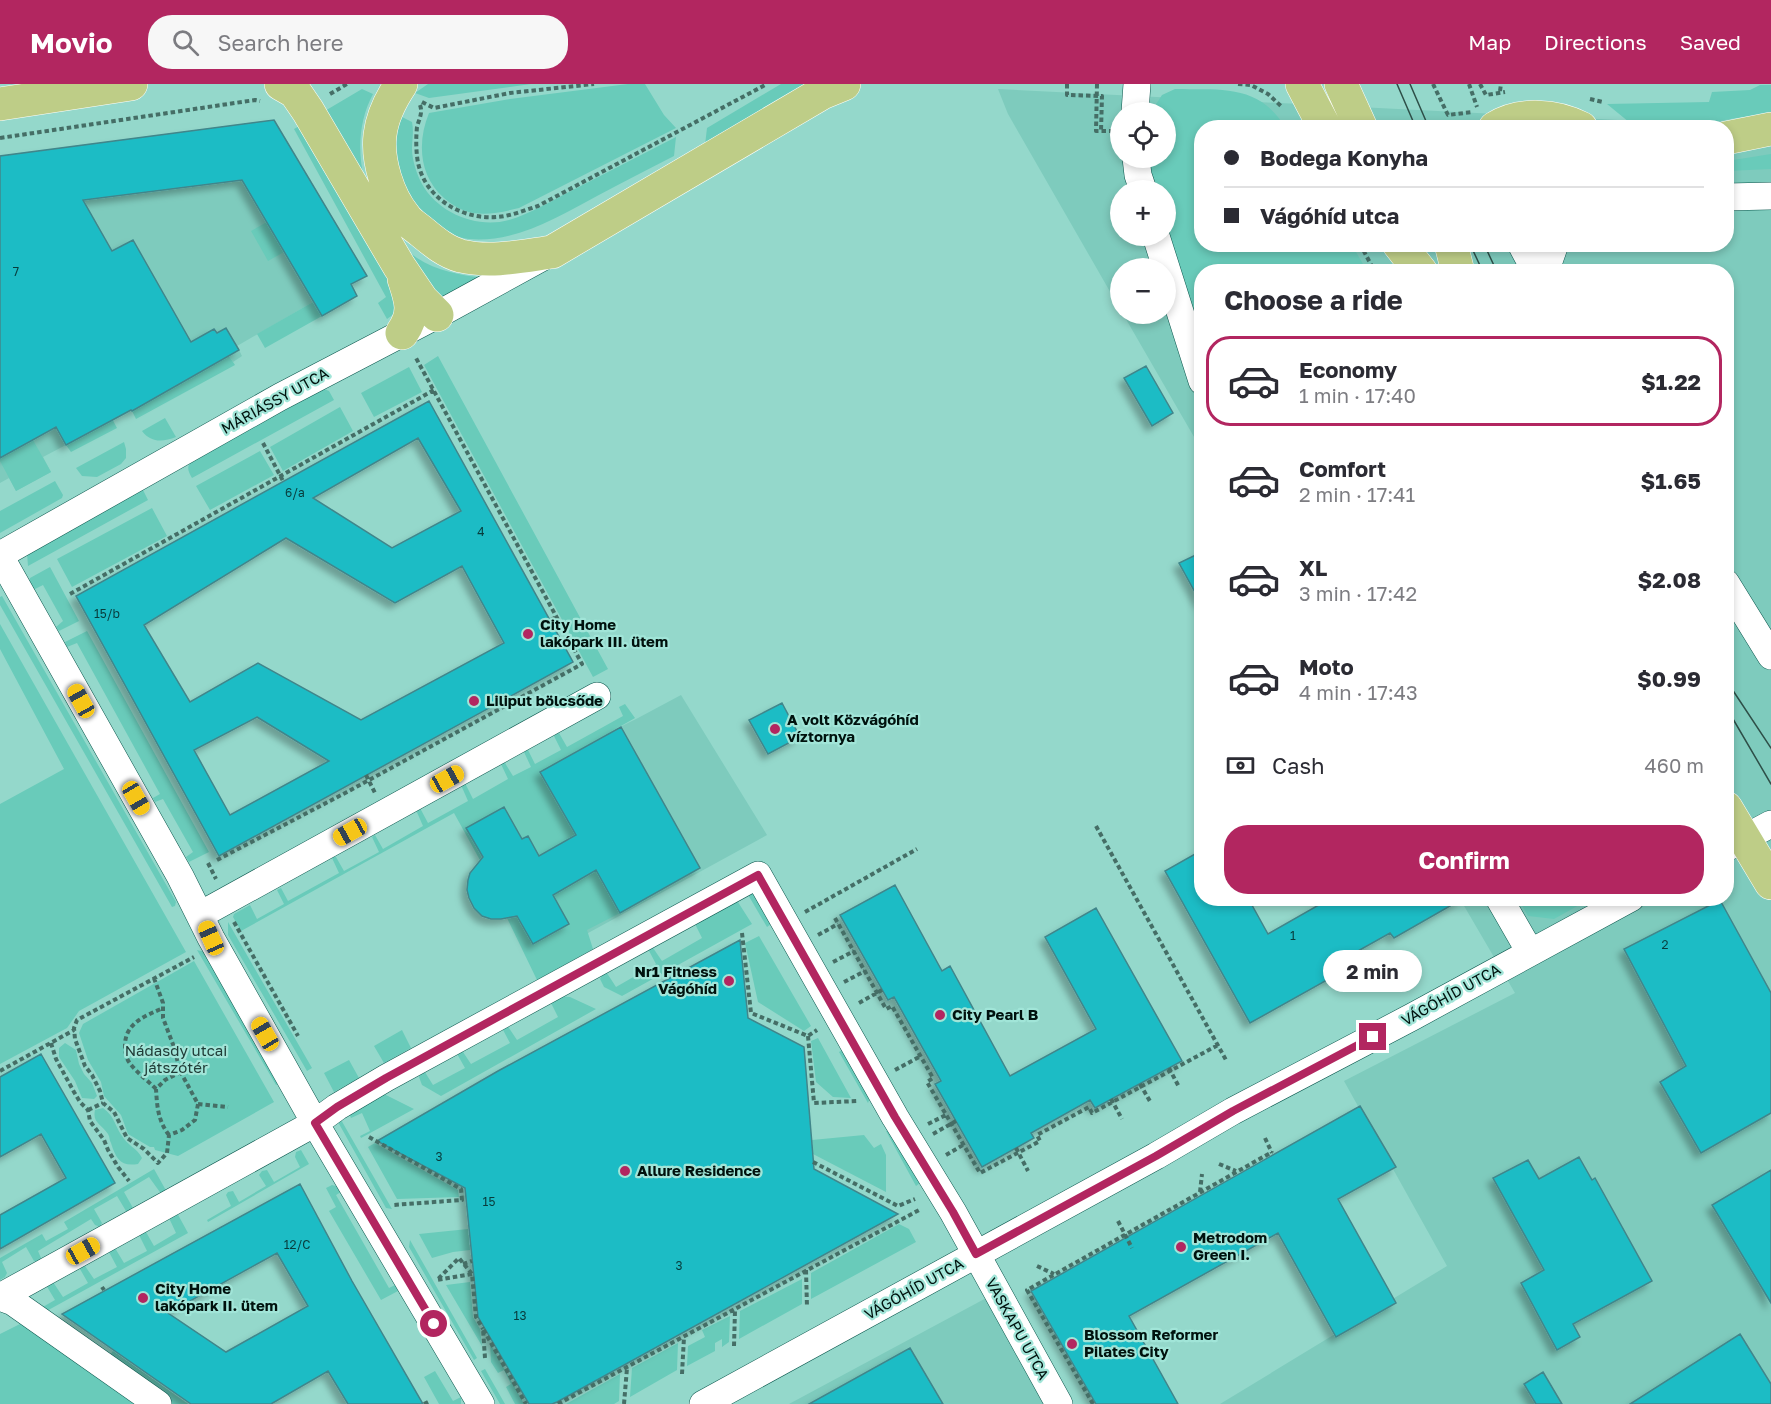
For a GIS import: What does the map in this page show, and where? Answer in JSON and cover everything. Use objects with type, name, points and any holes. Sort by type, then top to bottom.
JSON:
[{"type":"main road","points":[[0,104],[131,84]]},
{"type":"main road","points":[[410,92],[390,102],[380,135],[380,157],[391,195],[405,217],[440,247],[459,255],[483,259],[552,252],[822,93],[844,84]]},
{"type":"main road","points":[[1341,84],[1357,120]]},
{"type":"main road","points":[[274,93],[295,92],[399,266],[422,300],[437,315]]},
{"type":"main road","points":[[1510,120],[1533,117],[1562,120]]},
{"type":"main road","points":[[1734,136],[1771,129]]},
{"type":"main road","points":[[1405,252],[1415,264]]},
{"type":"main road","points":[[399,266],[410,296],[409,346]]},
{"type":"main road","points":[[1734,819],[1747,837],[1771,882]]},
{"type":"street","points":[[1136,102],[1137,84]]},
{"type":"street","points":[[1734,197],[1771,196]]},
{"type":"street","points":[[1159,246],[1194,356]]},
{"type":"street","name":"MÁRIÁSSY UTCA","points":[[0,555],[280,398],[409,346],[437,315],[552,252]]},
{"type":"street","points":[[0,555],[180,876],[212,909],[211,938],[315,1123],[481,1404]]},
{"type":"street","points":[[1734,596],[1771,656]]},
{"type":"street","points":[[212,909],[597,696]]},
{"type":"street","name":"VASKAPU UTCA","points":[[315,1123],[386,1078],[758,875],[895,1117],[953,1212],[1059,1404]]},
{"type":"street","points":[[1504,906],[1530,952]]},
{"type":"street","name":"VÁGÓHÍD UTCA","points":[[703,1404],[954,1268],[1233,1111],[1616,906]]},
{"type":"street","points":[[0,1297],[315,1123]]},
{"type":"street","points":[[0,1297],[13,1302],[158,1404]]},
{"type":"path","points":[[305,107],[347,84]]},
{"type":"path","points":[[410,92],[434,108],[510,93],[594,84]]},
{"type":"path","points":[[410,92],[422,110],[417,127],[417,159],[430,189],[456,210],[477,217],[500,217],[538,206],[767,84]]},
{"type":"path","points":[[1067,84],[1067,95],[1102,96],[1101,132]]},
{"type":"path","points":[[1097,84],[1096,132],[1110,132]]},
{"type":"path","points":[[1238,84],[1251,86],[1268,94],[1303,100]]},
{"type":"path","points":[[1433,84],[1448,115],[1476,120]]},
{"type":"path","points":[[1469,84],[1491,120]]},
{"type":"path","points":[[1500,91],[1501,84]]},
{"type":"path","points":[[0,138],[255,100],[274,93]]},
{"type":"path","points":[[217,860],[582,664],[409,346]]},
{"type":"path","points":[[70,594],[434,390]]},
{"type":"path","points":[[263,443],[284,481]]},
{"type":"path","points":[[550,620],[556,617]]},
{"type":"path","points":[[1096,826],[1226,1060]]},
{"type":"path","points":[[786,923],[917,849]]},
{"type":"path","points":[[212,909],[298,1037]]},
{"type":"path","points":[[835,918],[886,1009],[892,1005],[933,1078],[927,1082],[980,1173],[1017,1150],[1040,1141],[1037,1135],[1063,1120],[1089,1107],[1092,1113],[1112,1100],[1218,1045]]},
{"type":"path","points":[[742,933],[751,1013],[808,1036]]},
{"type":"path","points":[[163,1008],[144,1016],[131,1026],[126,1036],[125,1047],[127,1060],[156,1089],[159,1116],[162,1126],[169,1135],[167,1153],[158,1163],[144,1149],[127,1138],[114,1112],[103,1103],[100,1090],[85,1066],[74,1030],[77,1020],[195,956]]},
{"type":"path","points":[[154,978],[163,1003],[163,1018],[180,1071],[198,1104],[195,1120],[182,1130],[169,1135]]},
{"type":"path","points":[[808,1036],[820,1029]]},
{"type":"path","points":[[0,1071],[74,1030]]},
{"type":"path","points":[[808,1036],[811,1103],[860,1101]]},
{"type":"path","points":[[51,1043],[56,1059],[80,1102],[87,1110],[90,1120],[129,1181]]},
{"type":"path","points":[[156,1089],[165,1080],[198,1063]]},
{"type":"path","points":[[1170,1069],[1179,1087]]},
{"type":"path","points":[[1141,1085],[1151,1103]]},
{"type":"path","points":[[1112,1100],[1122,1119]]},
{"type":"path","points":[[87,1110],[103,1103]]},
{"type":"path","points":[[198,1104],[228,1107]]},
{"type":"path","points":[[369,1137],[461,1189],[464,1200],[393,1205]]},
{"type":"path","points":[[1093,1404],[1027,1290],[1272,1153],[1264,1138]]},
{"type":"path","points":[[1017,1150],[1028,1171]]},
{"type":"path","points":[[813,1161],[897,1206],[915,1198]]},
{"type":"path","points":[[1219,1164],[1237,1172]]},
{"type":"path","points":[[1200,1192],[1202,1174]]},
{"type":"path","points":[[558,1404],[921,1209]]},
{"type":"path","points":[[1118,1221],[1132,1248]]},
{"type":"path","points":[[472,1274],[437,1280],[459,1258],[472,1274],[476,1317],[526,1404]]},
{"type":"path","points":[[463,1264],[472,1261]]},
{"type":"path","points":[[1037,1266],[1055,1275]]},
{"type":"path","points":[[806,1270],[807,1307]]},
{"type":"path","points":[[734,1346],[735,1309]]},
{"type":"path","points":[[483,1329],[485,1364]]},
{"type":"path","points":[[682,1374],[684,1337]]},
{"type":"path","points":[[624,1404],[627,1367]]},
{"type":"path","points":[[424,1404],[430,1401]]},
{"type":"shaded area","points":[[998,89],[1617,120],[1194,120],[1194,252],[1734,252],[1734,120],[1682,120],[1771,118],[1771,1404],[1220,1404],[1447,1266],[1344,1081],[1515,993],[1464,906],[1734,906],[1734,264],[1194,264],[1194,437],[1129,324],[1176,324],[1176,258],[1110,258],[1110,292],[1008,114]]},
{"type":"shaded area","points":[[274,120],[367,276],[351,284],[357,296],[322,316],[313,302],[237,346],[242,356],[233,362],[229,356],[132,411],[127,403],[102,426],[43,457],[51,472],[16,491],[9,478],[0,483],[0,156]]},
{"type":"shaded area","points":[[681,695],[767,835],[537,961],[457,808]]},
{"type":"shaded area","points":[[990,1296],[1052,1404],[789,1404]]},
{"type":"green space","points":[[428,84],[531,84],[429,98],[415,93]]},
{"type":"green space","points":[[628,84],[645,84],[664,115],[676,128],[519,208],[507,211],[485,214],[465,211],[444,198],[429,180],[422,147],[429,113],[510,99]]},
{"type":"green space","points":[[781,84],[804,84],[804,89],[705,145],[707,128]]},
{"type":"green space","points":[[1760,85],[1771,85],[1771,113],[1724,120],[1626,120],[1607,104],[1709,102],[1712,92],[1750,90]]},
{"type":"green space","points":[[362,89],[373,94],[365,115],[361,138],[361,161],[365,184],[373,205],[385,226],[417,258],[449,272],[483,278],[443,301],[429,291],[403,262],[318,115]]},
{"type":"green space","points":[[1175,89],[1238,92],[1263,103],[1280,120],[1194,120],[1194,252],[1356,252],[1363,264],[1194,264],[1194,331],[1176,268],[1176,258],[1173,258],[1170,246],[1176,246],[1176,180],[1151,180],[1149,168],[1176,168],[1176,102],[1157,102],[1162,95]]},
{"type":"green space","points":[[400,116],[412,122],[414,163],[420,180],[429,194],[448,211],[484,222],[509,220],[525,214],[676,137],[674,156],[536,227],[503,237],[462,238],[438,225],[423,212],[413,201],[400,179],[396,143]]},
{"type":"green space","points":[[303,124],[397,287],[394,314],[387,319],[378,303],[386,297],[294,129]]},
{"type":"green space","points":[[1771,154],[1771,169],[1734,171],[1734,160]]},
{"type":"green space","points":[[267,222],[284,252],[268,261],[251,231]]},
{"type":"green space","points":[[313,302],[322,316],[265,348],[257,334]]},
{"type":"green space","points":[[229,356],[235,365],[136,419],[132,411]]},
{"type":"green space","points":[[438,356],[608,669],[593,677],[424,365]]},
{"type":"green space","points":[[409,367],[422,392],[374,417],[361,393]]},
{"type":"green space","points":[[324,389],[329,391],[334,400],[192,478],[188,469],[192,461]]},
{"type":"green space","points":[[340,407],[353,431],[283,471],[270,447]]},
{"type":"green space","points":[[109,413],[117,428],[71,452],[66,445],[102,426]]},
{"type":"green space","points":[[165,418],[176,437],[157,440],[149,438],[142,431]]},
{"type":"green space","points":[[33,440],[51,472],[16,491],[0,458]]},
{"type":"green space","points":[[124,442],[126,458],[121,464],[97,477],[82,476],[76,468]]},
{"type":"green space","points":[[260,451],[274,475],[210,510],[196,486]]},
{"type":"green space","points":[[55,481],[63,495],[62,498],[0,533],[0,511]]},
{"type":"green space","points":[[142,488],[148,500],[28,566],[27,553]]},
{"type":"green space","points":[[152,508],[167,536],[72,587],[57,559]]},
{"type":"green space","points":[[50,567],[79,621],[59,631],[56,627],[63,621],[43,585],[33,590],[29,584],[30,578]]},
{"type":"green space","points":[[2,596],[176,902],[175,906],[172,907],[0,605]]},
{"type":"green space","points":[[0,624],[186,952],[79,1011],[67,1028],[0,1064],[0,804],[64,769],[0,649]]},
{"type":"green space","points":[[87,631],[209,852],[189,862],[186,857],[193,852],[163,799],[155,802],[153,798],[160,794],[77,643],[67,647],[65,642]]},
{"type":"green space","points":[[625,704],[635,718],[540,772],[577,835],[539,856],[528,837],[522,839],[504,807],[467,828],[485,860],[481,862],[454,813],[241,931],[233,917],[234,914],[250,905],[257,919],[284,904],[277,890],[281,888],[288,901],[339,873],[333,857],[336,857],[344,871],[379,852],[372,837],[375,835],[383,849],[423,826],[416,810],[420,808],[428,823],[468,801],[461,785],[465,783],[473,799],[508,779],[501,764],[505,763],[513,776],[531,767],[525,750],[528,750],[535,764],[561,750],[554,736],[556,734],[559,733],[567,747],[623,716],[619,707]]},
{"type":"green space","points":[[592,861],[620,913],[587,930],[593,949],[537,980],[507,918],[516,913],[534,944],[569,924],[552,893],[590,874],[585,865]]},
{"type":"green space","points":[[747,893],[754,894],[771,924],[767,927]]},
{"type":"green space","points":[[736,899],[752,924],[622,996],[604,987],[600,979],[605,970],[616,987],[656,964],[647,947],[651,945],[662,961],[702,938],[694,922]]},
{"type":"green space","points":[[1522,906],[1577,906],[1554,919],[1528,916]]},
{"type":"green space","points":[[228,922],[312,1068],[307,1071],[228,935]]},
{"type":"green space","points":[[759,936],[811,1026],[804,1031],[758,1002],[745,943]]},
{"type":"green space","points":[[197,950],[205,952],[281,1082],[276,1085]]},
{"type":"green space","name":"Nádasdy utcai játszótér","points":[[194,961],[274,1102],[178,1156],[155,1150],[154,1147],[128,1134],[121,1115],[104,1096],[101,1082],[88,1060],[79,1033],[83,1024]]},
{"type":"green space","points":[[558,996],[570,997],[596,1009],[441,1096],[422,1085],[419,1077],[423,1069],[433,1085],[465,1068],[456,1052],[461,1049],[471,1064],[510,1043],[502,1028],[507,1025],[517,1040],[558,1017],[550,1001]]},
{"type":"green space","points":[[402,1030],[411,1048],[384,1063],[374,1046]]},
{"type":"green space","points":[[818,1038],[851,1098],[833,1097],[816,1082],[811,1041]]},
{"type":"green space","points":[[65,1043],[76,1050],[79,1064],[92,1083],[97,1096],[94,1099],[82,1098],[75,1081],[59,1057],[59,1048]]},
{"type":"green space","points":[[844,1049],[871,1095],[868,1103],[839,1052]]},
{"type":"green space","points":[[349,1060],[359,1078],[334,1092],[324,1073]]},
{"type":"green space","points":[[384,1094],[414,1109],[361,1138],[360,1136],[370,1131],[362,1113],[351,1118],[349,1113]]},
{"type":"green space","points":[[103,1108],[112,1118],[124,1139],[142,1158],[138,1164],[123,1163],[117,1157],[108,1134],[95,1118],[95,1110]]},
{"type":"green space","points":[[340,1118],[392,1209],[386,1208],[338,1122]]},
{"type":"green space","points":[[886,1131],[893,1133],[920,1183],[916,1186]]},
{"type":"green space","points":[[864,1135],[874,1148],[881,1144],[886,1155],[886,1192],[813,1154],[812,1140]]},
{"type":"green space","points":[[375,1143],[458,1190],[459,1197],[397,1199],[368,1147]]},
{"type":"green space","points":[[301,1150],[309,1164],[208,1222],[207,1220],[231,1206],[226,1195],[228,1192],[233,1191],[239,1202],[266,1186],[259,1175],[262,1171],[267,1170],[274,1182],[300,1167],[295,1157],[296,1152]]},
{"type":"green space","points":[[154,1169],[168,1194],[162,1195],[149,1177],[124,1192],[133,1208],[131,1212],[126,1211],[117,1196],[94,1209],[102,1223],[100,1227],[95,1225],[91,1219],[38,1251],[41,1258],[39,1262],[34,1261],[26,1247],[2,1262],[7,1273],[0,1280],[0,1258],[42,1234],[46,1241],[68,1229],[64,1222]]},
{"type":"green space","points":[[332,1185],[339,1187],[341,1192],[336,1195],[389,1288],[395,1285],[398,1291],[381,1300],[329,1211],[336,1207],[326,1188]]},
{"type":"green space","points":[[176,1211],[188,1233],[43,1313],[25,1295],[27,1294],[41,1308],[55,1300],[46,1285],[53,1282],[63,1297],[88,1283],[80,1269],[82,1266],[85,1266],[94,1279],[117,1267],[109,1252],[115,1248],[124,1263],[147,1251],[139,1235],[142,1231],[146,1232],[154,1246],[176,1233],[169,1218]]},
{"type":"green space","points":[[899,1224],[909,1229],[916,1242],[811,1299],[811,1273]]},
{"type":"green space","points":[[468,1229],[470,1250],[432,1258],[419,1234]]},
{"type":"green space","points":[[410,1240],[477,1358],[474,1360],[409,1247]]},
{"type":"green space","points":[[802,1279],[802,1304],[739,1339],[740,1311]]},
{"type":"green space","points":[[470,1282],[473,1317],[480,1329],[482,1346],[446,1285]]},
{"type":"green space","points":[[730,1316],[729,1342],[722,1347],[722,1339],[715,1343],[715,1351],[687,1366],[688,1346],[705,1337],[702,1330]]},
{"type":"green space","points":[[22,1323],[136,1404],[0,1404],[0,1334]]},
{"type":"green space","points":[[490,1343],[524,1404],[515,1404],[506,1387],[511,1384],[504,1370],[498,1373],[491,1362]]},
{"type":"green space","points":[[678,1343],[677,1370],[630,1397],[632,1368]]},
{"type":"green space","points":[[113,1351],[188,1404],[171,1404],[109,1356]]},
{"type":"green space","points":[[485,1369],[505,1404],[500,1404],[481,1371]]},
{"type":"green space","points":[[435,1371],[453,1401],[461,1397],[461,1404],[439,1404],[424,1377]]},
{"type":"green space","points":[[620,1374],[619,1401],[614,1404],[566,1404]]},
{"type":"building","points":[[274,120],[367,276],[351,284],[357,296],[322,316],[242,180],[83,200],[112,251],[133,240],[191,342],[214,329],[217,333],[226,328],[239,350],[132,411],[66,445],[56,427],[0,458],[0,156]]},
{"type":"building","points":[[1146,366],[1173,413],[1152,426],[1124,378]]},
{"type":"building","name":"City Home lakópark III. ütem","points":[[429,401],[573,662],[219,856],[76,596]],"holes":[[[418,438],[461,511],[392,548],[313,498]],[[286,538],[395,603],[462,566],[504,643],[361,720],[258,663],[190,702],[144,625]],[[257,717],[329,761],[230,815],[194,750]]]},
{"type":"building","points":[[1194,556],[1194,590],[1179,563]]},
{"type":"building","name":"A volt Közvágóhíd víztornya","points":[[782,703],[800,737],[768,754],[749,720]]},
{"type":"building","points":[[621,727],[700,868],[620,913],[596,870],[553,895],[569,924],[533,944],[517,916],[491,919],[482,916],[474,908],[467,890],[470,873],[483,857],[466,828],[504,807],[522,839],[528,836],[539,856],[576,835],[540,772]]},
{"type":"building","points":[[1194,855],[1194,906],[1252,906],[1268,934],[1317,906],[1450,906],[1394,938],[1390,933],[1331,966],[1336,975],[1250,1023],[1165,871]]},
{"type":"building","name":"City Pearl B","points":[[895,885],[942,971],[950,966],[1010,1076],[1096,1029],[1045,937],[1096,908],[1182,1061],[1095,1108],[1090,1100],[1031,1133],[1034,1138],[982,1167],[935,1084],[941,1081],[894,997],[888,1000],[840,915]]},
{"type":"building","points":[[1708,906],[1723,906],[1771,993],[1771,1113],[1701,1153],[1660,1082],[1686,1066],[1624,949]]},
{"type":"building","name":"Allure Residence","points":[[740,940],[748,1018],[804,1047],[814,1169],[898,1214],[557,1402],[529,1404],[478,1317],[465,1188],[377,1141],[498,1071]]},
{"type":"building","points":[[41,1054],[115,1183],[0,1249],[0,1215],[66,1178],[41,1134],[0,1157],[0,1077]]},
{"type":"building","name":"Metrodom Green I.","points":[[1360,1106],[1396,1167],[1338,1199],[1396,1303],[1336,1337],[1278,1233],[1129,1316],[1178,1404],[1096,1404],[1031,1291]]},
{"type":"building","points":[[1579,1157],[1592,1180],[1595,1178],[1652,1281],[1573,1324],[1580,1337],[1557,1350],[1521,1283],[1544,1270],[1493,1178],[1528,1160],[1539,1179]]},
{"type":"building","points":[[1771,1170],[1771,1303],[1712,1205]]},
{"type":"building","name":"City Home lakópark II. ütem","points":[[300,1184],[352,1281],[423,1404],[348,1404],[328,1371],[271,1404],[191,1404],[62,1314]],"holes":[[[277,1253],[308,1306],[226,1352],[168,1313]]]},
{"type":"building","points":[[1740,1334],[1771,1384],[1771,1404],[1630,1404]]},
{"type":"building","points":[[910,1348],[943,1404],[809,1404]]},
{"type":"building","points":[[1543,1372],[1562,1404],[1536,1404],[1524,1384]]},
{"type":"tram line","points":[[1397,84],[1413,120]]},
{"type":"tram line","points":[[1410,84],[1426,120]]},
{"type":"tram line","points":[[1474,252],[1479,264]]},
{"type":"tram line","points":[[1488,252],[1493,264]]},
{"type":"tram line","points":[[1734,692],[1771,748]]},
{"type":"tram line","points":[[1734,721],[1771,784]]},
{"type":"place","name":"City Home lakópark III. ütem","points":[[528,634]]},
{"type":"place","name":"Liliput bölcsőde","points":[[474,701]]},
{"type":"place","name":"A volt Közvágóhíd víztornya","points":[[775,729]]},
{"type":"place","name":"Nr1 Fitness Vágóhíd","points":[[729,981]]},
{"type":"place","name":"City Pearl B","points":[[940,1015]]},
{"type":"place","name":"Allure Residence","points":[[625,1171]]},
{"type":"place","name":"Metrodom Green I.","points":[[1181,1247]]},
{"type":"place","name":"City Home lakópark II. ütem","points":[[143,1298]]},
{"type":"place","name":"Blossom Reformer Pilates City","points":[[1072,1344]]},
{"type":"route","points":[[434,1324],[315,1123],[386,1078],[758,875],[895,1117],[976,1254],[1156,1156],[1233,1111],[1373,1037]]}]
